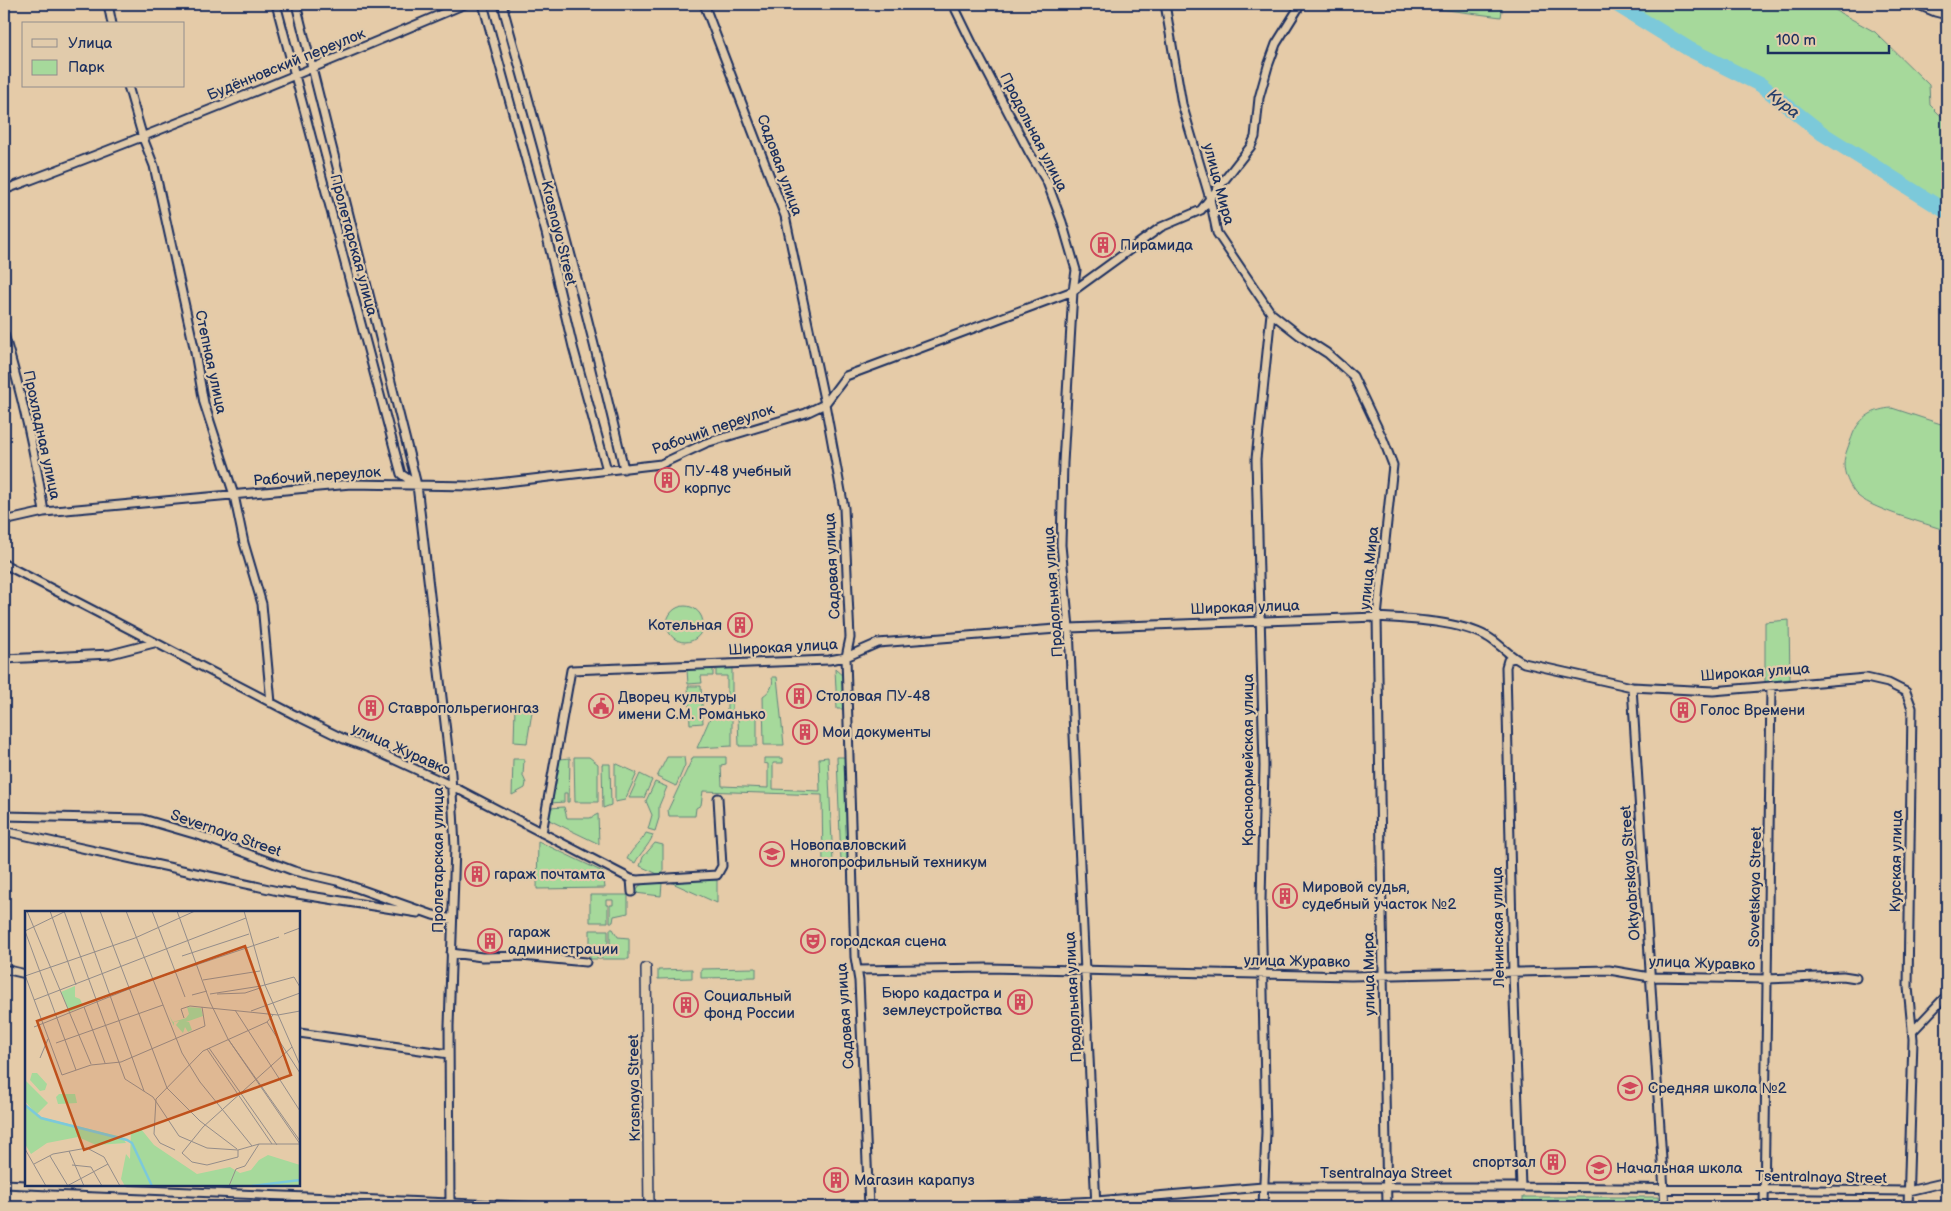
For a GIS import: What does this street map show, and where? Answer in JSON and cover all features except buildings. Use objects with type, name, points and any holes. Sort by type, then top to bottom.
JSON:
[{"type":"street","points":[[108,4],[112,22]]},
{"type":"street","name":"Пролетарская улица","points":[[276,4],[401,474],[418,485]]},
{"type":"street","name":"Пролетарская улица","points":[[296,4],[418,485],[452,786],[455,847],[449,1054],[450,1206]]},
{"type":"street","name":"Будённовский переулок","points":[[4,190],[143,138],[465,4]]},
{"type":"street","name":"Krasnaya Street","points":[[483,4],[546,232],[573,347],[607,470]]},
{"type":"street","name":"Krasnaya Street","points":[[502,4],[562,222],[615,425],[624,469]]},
{"type":"street","name":"Садовая улица","points":[[704,4],[786,216],[825,404],[844,508],[850,638],[846,657],[854,957],[859,981],[869,1207]]},
{"type":"street","name":"Продольная улица","points":[[953,4],[972,45],[1047,182],[1062,222],[1076,270],[1073,291],[1063,463],[1061,546],[1070,628],[1096,1204]]},
{"type":"street","name":"улица Мира","points":[[1165,4],[1182,104],[1210,199],[1217,233],[1271,313],[1326,353],[1353,376],[1383,439],[1393,465],[1377,617],[1387,1207]]},
{"type":"street","name":"Рабочий переулок","points":[[4,521],[44,512],[351,484],[472,486],[624,469],[661,464],[706,443],[806,413],[825,404],[846,376],[1073,291],[1161,227],[1201,210],[1251,146],[1255,137],[1259,98],[1268,66],[1276,44],[1301,4]]},
{"type":"street","points":[[1916,4],[1947,15]]},
{"type":"street","name":"Степная улица","points":[[129,88],[143,138],[154,166],[194,347],[204,403],[234,495],[244,543],[262,604],[271,703]]},
{"type":"street","name":"Красноармейская улица","points":[[1262,1207],[1266,1132],[1261,900],[1264,766],[1261,620],[1258,602],[1256,459],[1271,313]]},
{"type":"street","name":"Прохладная улица","points":[[4,334],[18,383],[38,472],[44,512]]},
{"type":"street","name":"улица Журавко","points":[[4,564],[271,703],[344,739],[369,748],[452,786],[634,879]]},
{"type":"street","name":"Широкая улица","points":[[542,833],[571,670],[828,660],[846,657],[878,643],[1070,628],[1377,617],[1420,620],[1454,626],[1486,636],[1514,658],[1530,665],[1632,687],[1713,691],[1866,678],[1888,683],[1906,692]]},
{"type":"street","points":[[4,659],[112,654],[154,643]]},
{"type":"street","name":"Ленинская улица","points":[[1502,649],[1506,658],[1513,973],[1521,1187]]},
{"type":"street","points":[[1506,666],[1508,660],[1514,658]]},
{"type":"street","name":"Sovetskaya Street","points":[[1764,1207],[1771,686]]},
{"type":"street","name":"Oktyabrskaya Street","points":[[1632,687],[1665,1207]]},
{"type":"street","name":"Курская улица","points":[[1906,692],[1912,708],[1908,987],[1912,1032],[1908,1207]]},
{"type":"street","points":[[632,892],[634,879],[717,875],[722,866],[718,798]]},
{"type":"street","name":"Severnaya Street","points":[[4,816],[143,819],[201,836],[294,871],[337,881],[433,915]]},
{"type":"street","name":"Severnaya Street","points":[[4,831],[278,891],[452,919]]},
{"type":"street","points":[[451,953],[482,957],[521,956],[586,962]]},
{"type":"street","name":"Krasnaya Street","points":[[646,968],[649,1207]]},
{"type":"street","name":"улица Журавко","points":[[857,970],[987,968],[1351,976],[1609,970],[1650,976],[1768,979],[1843,976],[1856,978]]},
{"type":"street","points":[[4,969],[25,974]]},
{"type":"street","points":[[1912,1032],[1947,995]]},
{"type":"street","points":[[300,1033],[449,1054]]},
{"type":"street","name":"Tsentralnaya Street","points":[[974,1207],[1096,1204],[1262,1187],[1387,1186],[1908,1191],[1947,1182]]},
{"type":"street","points":[[4,1184],[25,1185]]},
{"type":"street","points":[[47,1186],[450,1206],[543,1207]]},
{"type":"green space","points":[[1415,4],[1503,4],[1501,17],[1416,6]]},
{"type":"green space","points":[[1612,4],[1824,4],[1875,32],[1929,85],[1930,105],[1947,122],[1947,218],[1865,165],[1791,113],[1754,84],[1728,74],[1694,57]]},
{"type":"green space","points":[[1892,408],[1947,426],[1947,531],[1872,505],[1855,493],[1849,483],[1845,472],[1844,460],[1856,428],[1868,415],[1879,410]]},
{"type":"green space","points":[[685,606],[692,607],[698,611],[702,617],[702,631],[698,637],[692,641],[685,642],[678,641],[672,637],[668,631],[667,624],[668,617],[672,611],[678,607]]},
{"type":"green space","points":[[1789,620],[1790,679],[1765,682],[1765,622]]},
{"type":"green space","points":[[710,666],[713,669],[713,676],[701,676],[702,683],[688,684],[687,670],[690,667]]},
{"type":"green space","points":[[718,666],[732,666],[732,746],[697,748],[711,716],[727,715],[727,676],[716,676],[716,668]]},
{"type":"green space","points":[[835,669],[844,677],[845,709],[837,709]]},
{"type":"green space","points":[[772,677],[777,677],[784,745],[764,745],[763,696],[771,688]]},
{"type":"green space","points":[[688,686],[701,686],[703,723],[690,724]]},
{"type":"green space","points":[[515,707],[527,707],[532,712],[527,743],[514,742]]},
{"type":"green space","points":[[738,717],[757,717],[757,746],[739,746]]},
{"type":"green space","points":[[574,757],[589,757],[598,764],[598,802],[575,802]]},
{"type":"green space","points":[[667,757],[684,757],[685,765],[676,786],[657,777]]},
{"type":"green space","points":[[693,757],[726,757],[726,764],[721,765],[722,786],[768,788],[768,764],[764,763],[764,758],[783,758],[783,763],[773,763],[773,789],[820,791],[819,758],[828,757],[833,863],[823,864],[822,795],[703,791],[701,805],[696,808],[695,816],[669,816],[668,810]]},
{"type":"green space","points":[[837,757],[846,757],[848,862],[841,862]]},
{"type":"green space","points":[[570,758],[569,802],[567,802],[567,793],[564,793],[564,802],[551,803],[560,759]]},
{"type":"green space","points":[[513,759],[524,759],[523,776],[526,783],[525,788],[512,795]]},
{"type":"green space","points":[[615,763],[637,773],[625,800],[615,802]]},
{"type":"green space","points":[[602,764],[610,764],[611,805],[603,808]]},
{"type":"green space","points":[[640,774],[652,780],[644,798],[629,798]]},
{"type":"green space","points":[[655,782],[667,787],[659,806],[659,818],[655,831],[648,829],[652,815],[646,801]]},
{"type":"green space","points":[[564,807],[567,818],[590,818],[598,814],[599,844],[547,819],[549,808]]},
{"type":"green space","points":[[646,833],[653,835],[635,863],[627,859],[642,840]]},
{"type":"green space","points":[[538,841],[603,872],[605,888],[537,889]]},
{"type":"green space","points":[[655,843],[663,845],[662,876],[640,866],[643,857]]},
{"type":"green space","points":[[717,880],[717,903],[668,881]]},
{"type":"green space","points":[[645,883],[662,883],[661,896],[635,893],[639,886]]},
{"type":"green space","points":[[590,895],[628,895],[628,913],[614,916],[613,922],[610,922],[610,905],[613,905],[613,900],[606,900],[606,905],[608,905],[608,922],[590,922]]},
{"type":"green space","points":[[610,929],[613,929],[618,937],[629,938],[629,959],[590,959],[590,930],[608,930],[606,952],[613,952],[613,946],[610,946]]},
{"type":"green space","points":[[756,968],[756,977],[701,978],[701,969]]},
{"type":"green space","points":[[692,969],[692,978],[658,979],[658,970]]},
{"type":"green space","points":[[1523,1197],[1658,1197],[1659,1207],[1523,1207]]},
{"type":"waterway","name":"Кура","points":[[1616,4],[1689,49],[1761,85],[1823,134],[1947,212]]},
{"type":"place","name":"Пирамида","points":[[1103,245]]},
{"type":"place","name":"ПУ-48 учебный корпус","points":[[667,480]]},
{"type":"place","name":"Котельная","points":[[740,625]]},
{"type":"place","name":"Столовая ПУ-48","points":[[799,696]]},
{"type":"place","name":"Дворец культуры имени С.М. Романько","points":[[601,706]]},
{"type":"place","name":"Ставропольрегионгаз","points":[[371,708]]},
{"type":"place","name":"Голос Времени","points":[[1683,710]]},
{"type":"place","name":"Мои документы","points":[[805,732]]},
{"type":"place","name":"Новопавловский многопрофильный техникум","points":[[772,854]]},
{"type":"place","name":"гараж почтамта","points":[[477,874]]},
{"type":"place","name":"Мировой судья, судебный участок №2","points":[[1285,896]]},
{"type":"place","name":"гараж администрации","points":[[490,941]]},
{"type":"place","name":"городская сцена","points":[[813,941]]},
{"type":"place","name":"Бюро кадастра и землеустройства","points":[[1020,1002]]},
{"type":"place","name":"Социальный фонд России","points":[[686,1005]]},
{"type":"place","name":"Средняя школа №2","points":[[1630,1088]]},
{"type":"place","name":"спортзал","points":[[1553,1162]]},
{"type":"place","name":"Начальная школа","points":[[1599,1168]]},
{"type":"place","name":"Магазин карапуз","points":[[836,1180]]}]
